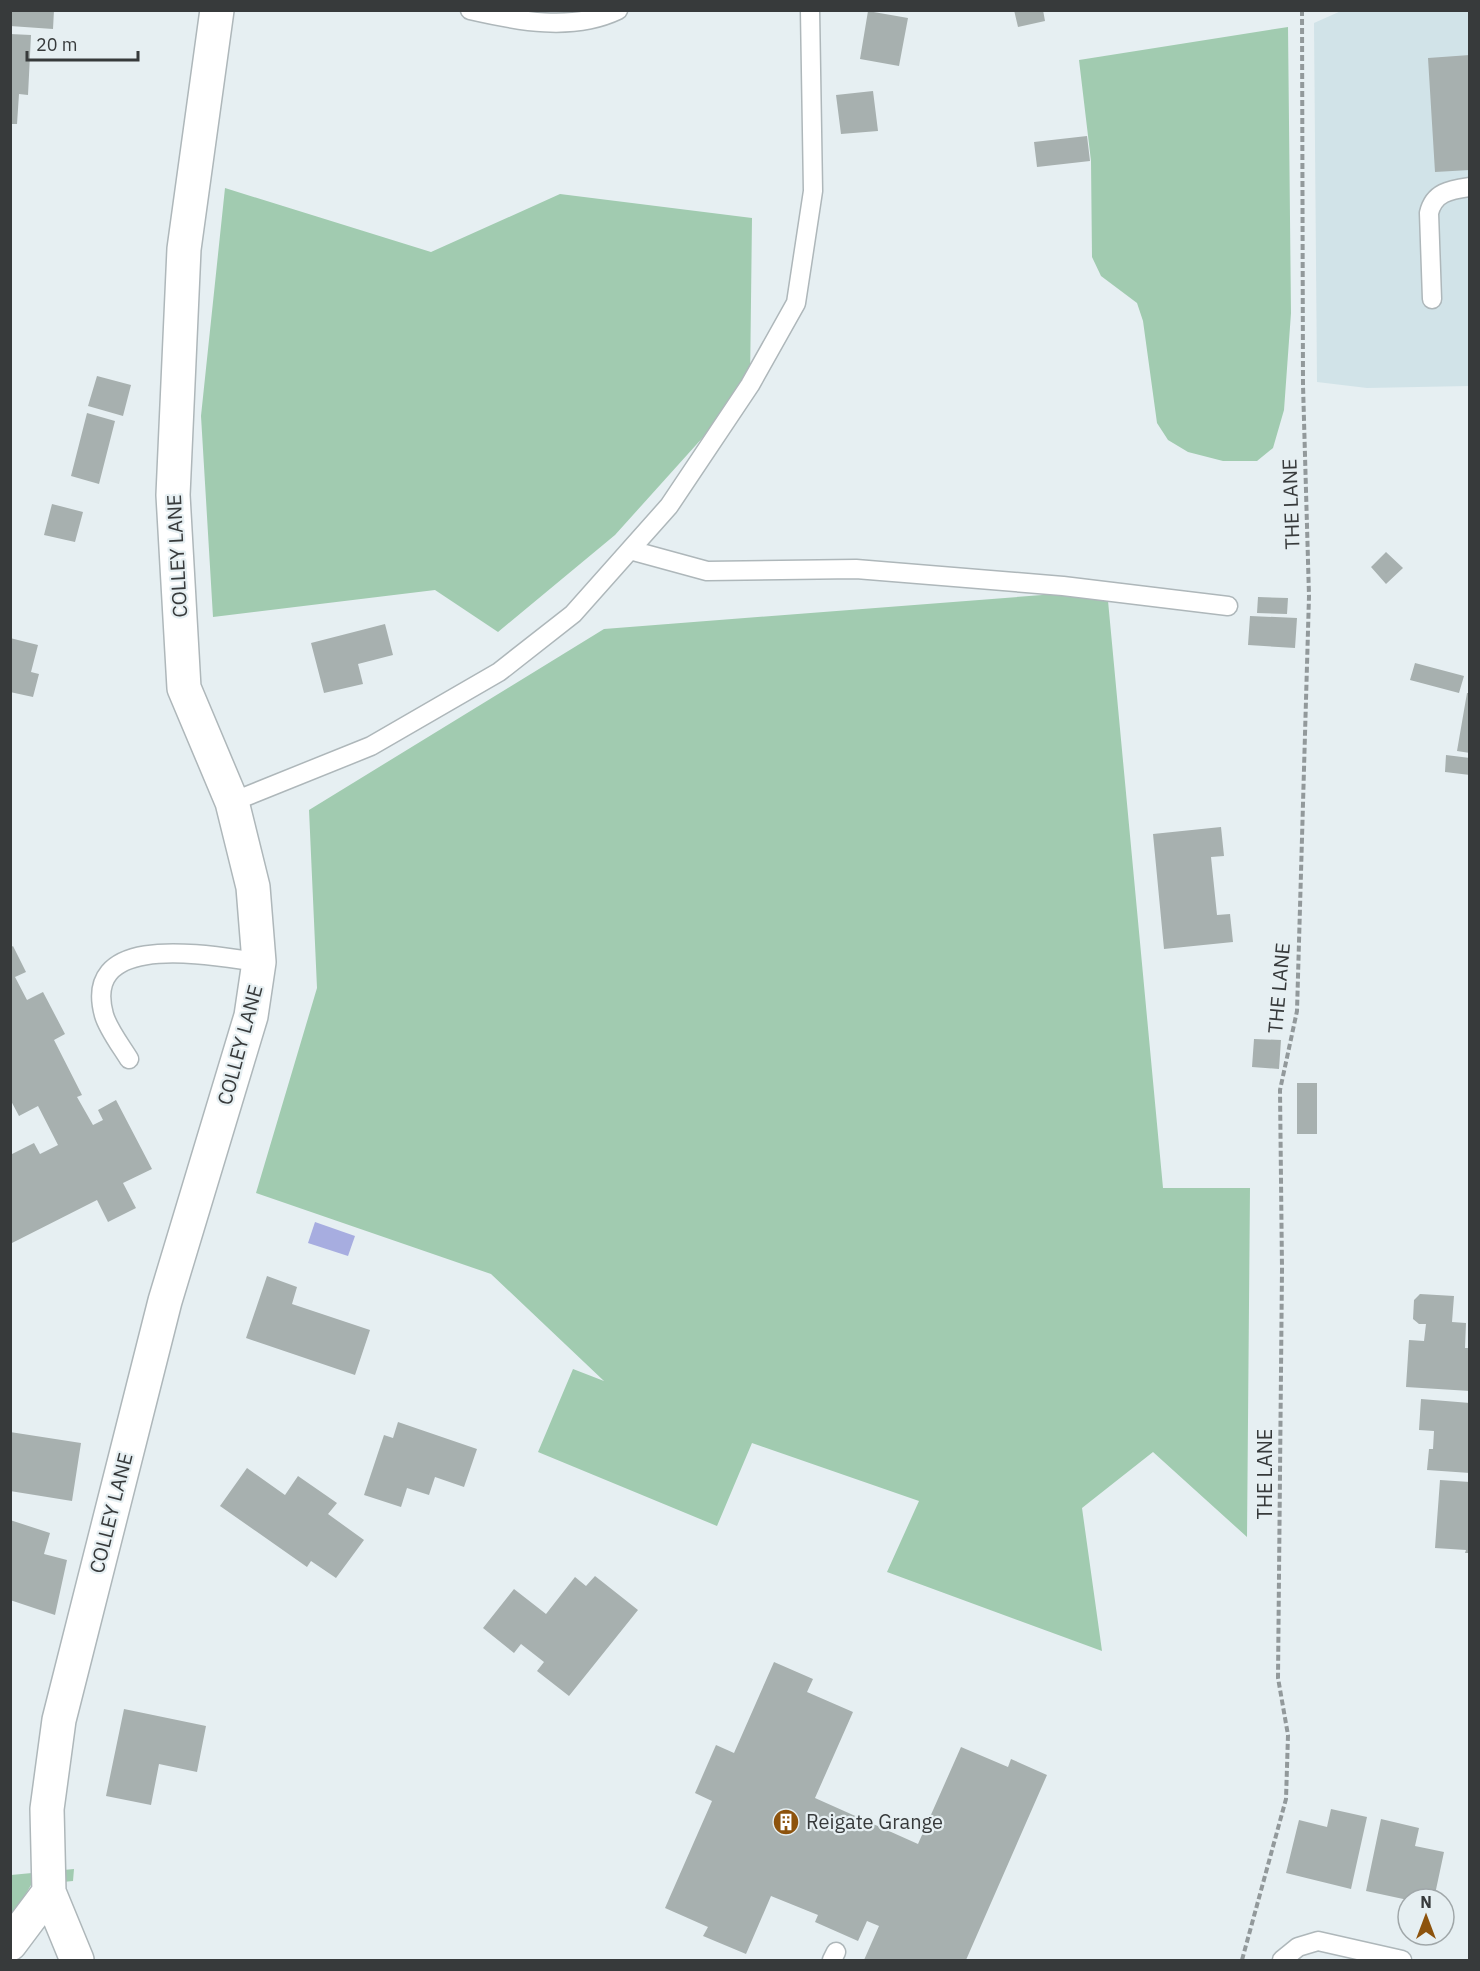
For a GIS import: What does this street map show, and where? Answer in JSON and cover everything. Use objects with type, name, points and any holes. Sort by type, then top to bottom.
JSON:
[{"type":"street","name":"COLLEY LANE","points":[[77,1960],[49,1892],[47,1809],[59,1720],[165,1301],[251,1016],[260,962],[253,887],[232,802],[184,688],[173,495],[184,249],[218,10]]},
{"type":"street","points":[[10,1944],[49,1892]]},
{"type":"lane","points":[[470,10],[508,19],[557,23],[597,20],[618,10]]},
{"type":"lane","points":[[232,802],[371,746],[498,672],[573,614],[669,506],[750,385],[796,303],[813,191],[810,10]]},
{"type":"lane","points":[[1432,299],[1429,213],[1432,202],[1446,190],[1470,188]]},
{"type":"lane","points":[[630,550],[707,571],[856,569],[1063,586],[1228,606]]},
{"type":"lane","points":[[129,1059],[104,1016],[104,982],[111,970],[127,959],[169,952],[260,962]]},
{"type":"lane","points":[[1282,1960],[1298,1947],[1318,1941],[1402,1960]]},
{"type":"path","name":"THE LANE","points":[[1242,1960],[1286,1799],[1288,1735],[1278,1678],[1282,1281],[1280,1090],[1296,1011],[1309,596],[1303,386],[1302,10]]},
{"type":"shaded area","points":[[1341,11],[1469,11],[1469,386],[1367,388],[1317,382],[1314,23]]},
{"type":"green space","points":[[1288,27],[1291,313],[1284,410],[1273,448],[1257,461],[1223,461],[1188,452],[1168,440],[1157,423],[1143,321],[1137,303],[1101,276],[1092,257],[1091,161],[1079,60]]},
{"type":"green space","points":[[225,188],[431,252],[560,194],[752,218],[750,385],[615,535],[498,632],[435,590],[213,617],[201,416]]},
{"type":"green space","points":[[1107,590],[1163,1188],[1250,1188],[1247,1537],[1153,1452],[1082,1508],[1102,1651],[887,1572],[919,1501],[752,1443],[717,1526],[538,1452],[573,1369],[604,1381],[491,1274],[256,1193],[317,988],[309,810],[604,629]]},
{"type":"green space","points":[[74,1869],[73,1881],[31,1885],[11,1920],[11,1875]]},
{"type":"water","points":[[315,1222],[355,1236],[348,1256],[308,1243]]},
{"type":"building","points":[[10,10],[54,10],[53,29],[10,26]]},
{"type":"building","points":[[1014,10],[1043,10],[1045,21],[1018,27]]},
{"type":"building","points":[[868,11],[908,18],[899,66],[860,59]]},
{"type":"building","points":[[10,34],[31,35],[28,95],[19,94],[17,124],[10,124]]},
{"type":"building","points":[[1470,55],[1470,170],[1435,172],[1428,58]]},
{"type":"building","points":[[873,91],[878,131],[841,134],[836,95]]},
{"type":"building","points":[[1087,136],[1090,161],[1037,167],[1034,142]]},
{"type":"building","points":[[97,376],[131,385],[123,416],[88,406]]},
{"type":"building","points":[[87,413],[115,421],[99,484],[71,476]]},
{"type":"building","points":[[52,504],[83,512],[75,542],[44,535]]},
{"type":"building","points":[[1386,552],[1403,568],[1386,584],[1371,567]]},
{"type":"building","points":[[1258,597],[1288,598],[1287,614],[1257,613]]},
{"type":"building","points":[[1250,616],[1297,618],[1295,648],[1248,645]]},
{"type":"building","points":[[385,624],[393,655],[358,664],[363,684],[324,693],[311,643]]},
{"type":"building","points":[[10,638],[38,645],[31,672],[39,674],[33,697],[10,692]]},
{"type":"building","points":[[1415,663],[1464,676],[1459,693],[1410,680]]},
{"type":"building","points":[[1467,693],[1470,693],[1470,753],[1457,751]]},
{"type":"building","points":[[1446,755],[1470,758],[1470,775],[1445,772]]},
{"type":"building","points":[[1221,827],[1224,856],[1211,857],[1217,915],[1230,914],[1233,942],[1164,949],[1153,834]]},
{"type":"building","points":[[13,946],[26,972],[15,977],[27,1000],[43,992],[65,1034],[54,1040],[82,1095],[77,1097],[93,1125],[103,1120],[98,1110],[116,1100],[152,1169],[123,1183],[136,1208],[108,1222],[97,1200],[10,1244],[10,1155],[34,1143],[40,1154],[58,1145],[38,1106],[19,1116],[10,1099],[10,948]]},
{"type":"building","points":[[1254,1039],[1281,1040],[1279,1069],[1252,1067]]},
{"type":"building","points":[[1297,1083],[1317,1083],[1317,1134],[1297,1134]]},
{"type":"building","points":[[267,1276],[297,1287],[292,1304],[370,1330],[355,1375],[246,1338]]},
{"type":"building","points":[[1420,1294],[1454,1296],[1452,1322],[1466,1323],[1465,1348],[1470,1348],[1470,1391],[1406,1387],[1409,1340],[1424,1341],[1426,1324],[1419,1324],[1413,1319],[1414,1300]]},
{"type":"building","points":[[1421,1399],[1470,1403],[1470,1473],[1427,1470],[1429,1449],[1433,1449],[1434,1431],[1419,1430]]},
{"type":"building","points":[[398,1422],[477,1449],[464,1487],[435,1477],[429,1495],[407,1488],[401,1507],[364,1495],[384,1435],[393,1438]]},
{"type":"building","points":[[10,1432],[81,1443],[72,1501],[10,1491]]},
{"type":"building","points":[[247,1468],[285,1495],[298,1476],[337,1503],[328,1514],[364,1540],[336,1578],[311,1561],[307,1567],[220,1506]]},
{"type":"building","points":[[1440,1480],[1470,1482],[1470,1553],[1465,1553],[1466,1550],[1435,1548]]},
{"type":"building","points":[[10,1520],[50,1533],[44,1554],[67,1560],[55,1615],[10,1600]]},
{"type":"building","points":[[595,1576],[638,1610],[569,1696],[537,1671],[544,1662],[521,1644],[514,1653],[483,1628],[514,1589],[546,1614],[575,1577],[586,1586]]},
{"type":"building","name":"Reigate Grange","points":[[774,1662],[813,1679],[807,1692],[853,1712],[815,1798],[918,1844],[961,1747],[1008,1767],[1011,1759],[1047,1775],[966,1960],[864,1960],[879,1926],[867,1921],[858,1941],[815,1922],[818,1915],[771,1896],[746,1954],[703,1936],[708,1927],[665,1908],[712,1801],[695,1793],[716,1745],[734,1753]]},
{"type":"building","points":[[124,1709],[206,1726],[197,1772],[159,1764],[151,1805],[106,1796]]},
{"type":"building","points":[[1331,1809],[1367,1817],[1351,1889],[1286,1873],[1299,1820],[1327,1827]]},
{"type":"building","points":[[1381,1819],[1419,1828],[1415,1846],[1444,1852],[1437,1887],[1396,1887],[1396,1897],[1366,1891]]},
{"type":"place","name":"Reigate Grange","points":[[786,1822]]}]
